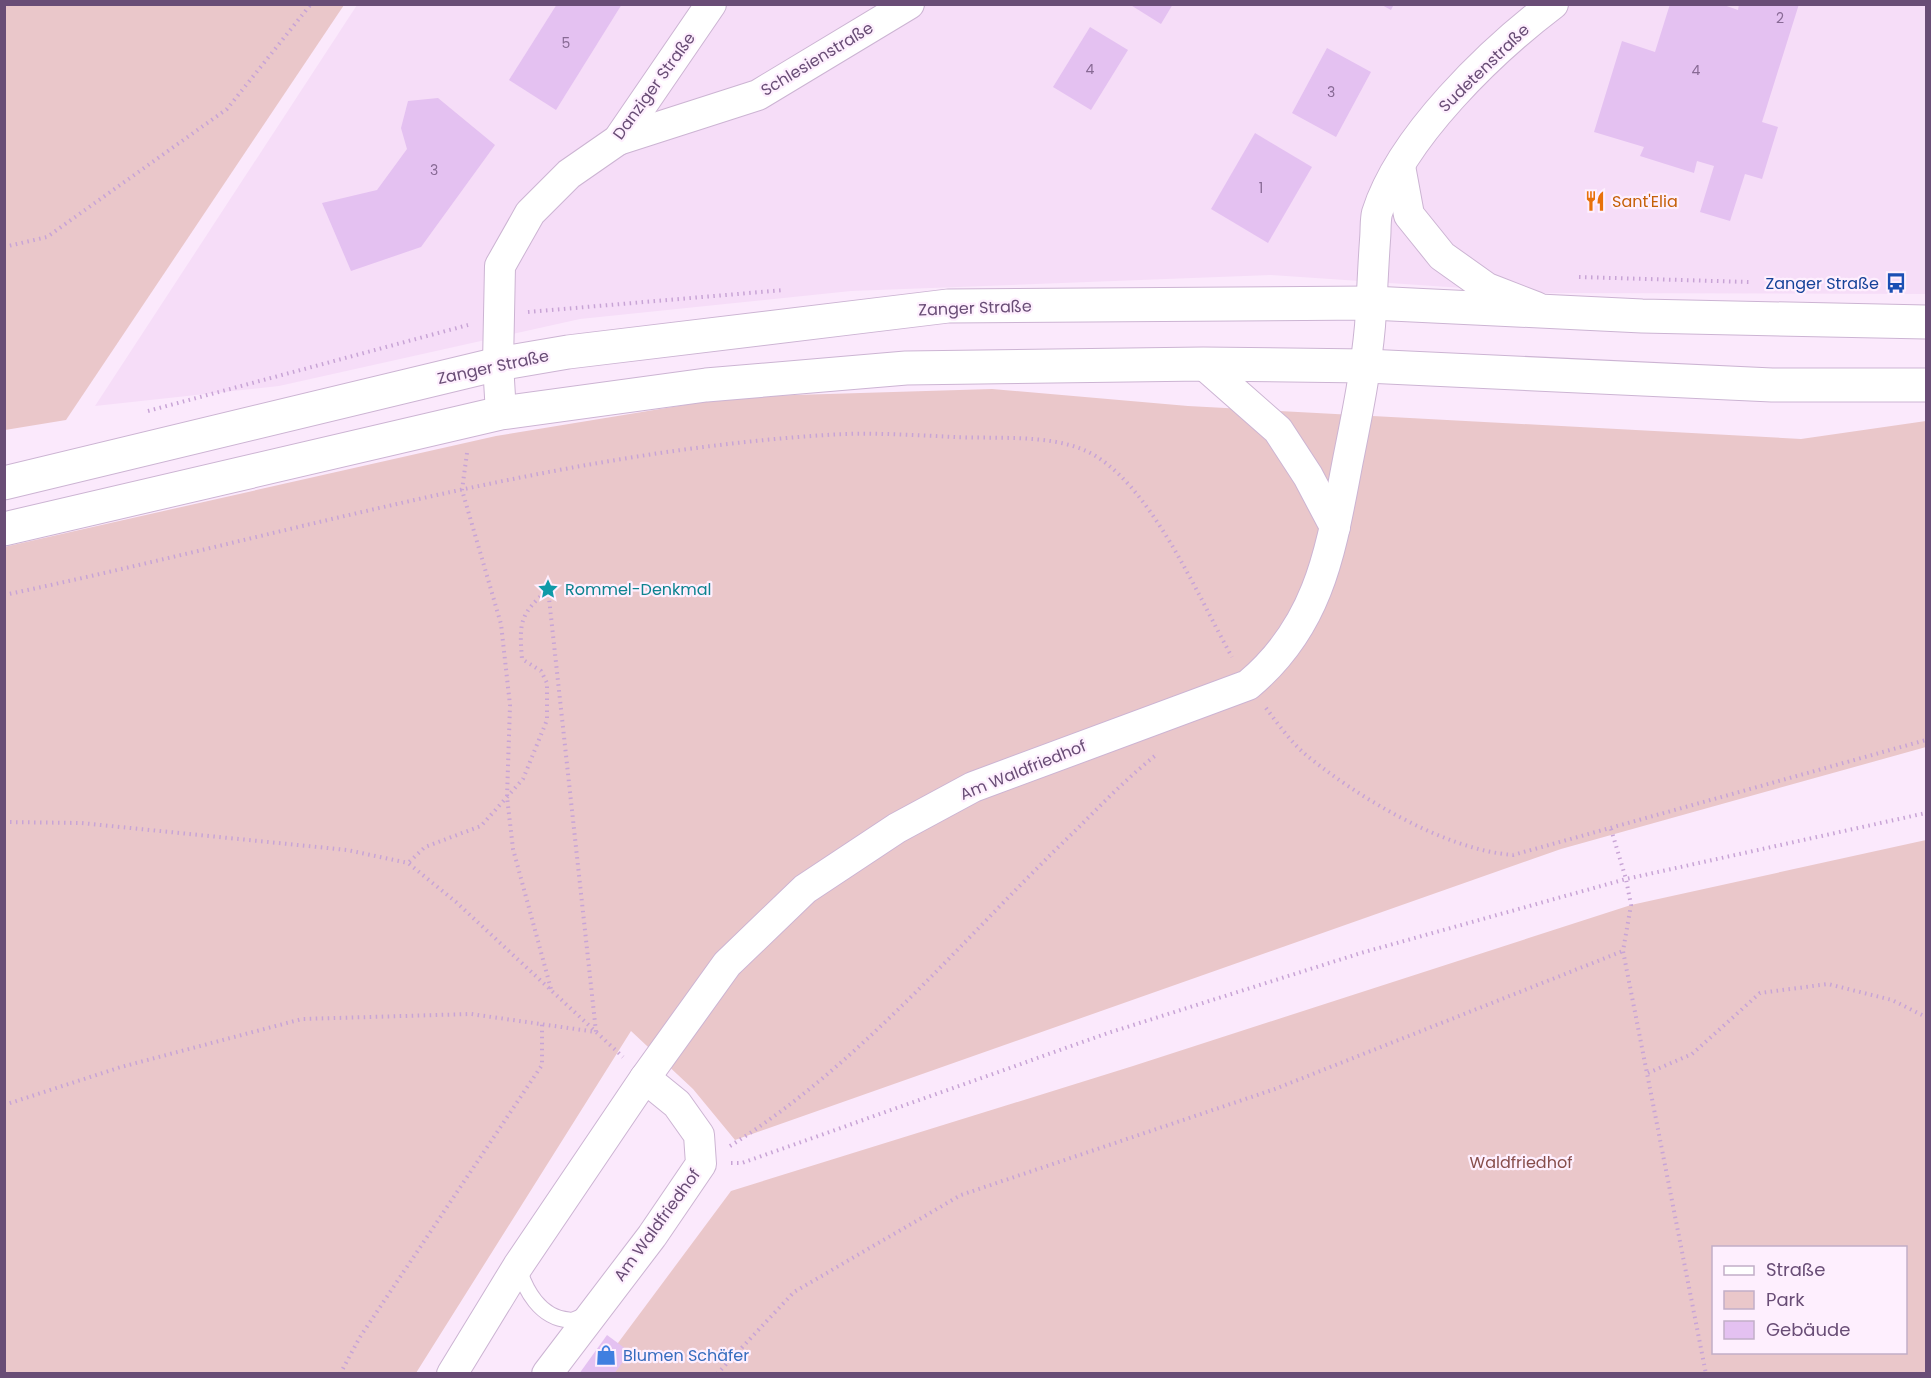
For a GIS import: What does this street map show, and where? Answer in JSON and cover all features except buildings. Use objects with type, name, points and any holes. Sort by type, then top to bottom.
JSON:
[{"type":"street","name":"Danziger Straße","points":[[486,416],[498,364],[500,266],[530,213],[569,174],[618,140],[711,4]]},
{"type":"street","name":"Schlesienstraße","points":[[618,140],[758,95],[909,4]]},
{"type":"street","name":"Sudetenstraße","points":[[1366,366],[1377,214],[1400,166],[1439,109],[1542,8]]},
{"type":"street","points":[[1400,166],[1409,215],[1442,256],[1487,288],[1547,311]]},
{"type":"street","name":"Zanger Straße","points":[[4,483],[498,364],[568,352],[948,306],[1371,303],[1547,311],[1926,322]]},
{"type":"street","points":[[1203,364],[1278,430],[1308,476],[1335,527]]},
{"type":"street","points":[[4,529],[486,416],[706,385],[906,368],[1203,364],[1366,366],[1772,385],[1926,385]]},
{"type":"street","name":"Am Waldfriedhof","points":[[452,1374],[518,1266],[645,1077],[727,964],[805,889],[897,828],[973,787],[1248,685],[1273,664],[1299,626],[1322,580],[1335,527],[1366,366]]},
{"type":"street","name":"Am Waldfriedhof","points":[[547,1374],[652,1236],[701,1164],[699,1135],[677,1104],[645,1077]]},
{"type":"lane","points":[[518,1266],[526,1291],[546,1312],[570,1320],[592,1312]]},
{"type":"path","points":[[4,248],[47,237],[227,109],[311,4]]},
{"type":"path","points":[[486,416],[462,490],[501,624],[510,705],[507,797],[513,849],[551,991]]},
{"type":"path","points":[[4,595],[462,490],[676,452],[828,434],[1028,440],[1085,450],[1111,468],[1138,496],[1169,540],[1248,685],[1303,752],[1338,778],[1422,829],[1488,853],[1513,855],[1611,830],[1926,740]]},
{"type":"path","points":[[408,863],[425,847],[481,826],[523,779],[547,720],[547,683],[541,671],[522,659],[519,629],[529,607],[548,589],[596,1032]]},
{"type":"path","points":[[701,1164],[768,1123],[853,1054],[1014,889],[1155,755],[1166,750]]},
{"type":"path","points":[[701,1164],[742,1163],[1108,1033],[1361,953],[1626,879],[1926,813]]},
{"type":"path","points":[[4,822],[81,823],[301,845],[347,850],[408,863],[456,902],[645,1077]]},
{"type":"path","points":[[1611,830],[1626,879],[1630,905],[1623,951],[1706,1374]]},
{"type":"path","points":[[717,1374],[794,1292],[961,1195],[1275,1089],[1623,951]]},
{"type":"path","points":[[1648,1073],[1692,1054],[1760,993],[1828,984],[1892,1000],[1922,1015]]},
{"type":"path","points":[[4,1105],[121,1067],[302,1019],[471,1014],[596,1032]]},
{"type":"path","points":[[340,1374],[360,1337],[542,1065],[542,1024]]},
{"type":"shaded area","points":[[357,5],[1926,5],[1926,294],[1537,293],[1271,275],[851,291],[580,319],[279,386],[95,406]]},
{"type":"green space","points":[[5,4],[344,5],[66,420],[5,430]]},
{"type":"green space","points":[[992,389],[1188,406],[1801,439],[1926,421],[1926,747],[1561,849],[735,1140],[693,1089],[631,1031],[416,1373],[5,1373],[4,547],[496,436],[733,397]]},
{"type":"green space","name":"Waldfriedhof","points":[[1926,840],[1926,1373],[614,1374],[618,1343],[731,1191],[1133,1066],[1631,905]]},
{"type":"place","name":"Sant'Elia","points":[[1595,201]]},
{"type":"place","name":"Zanger Straße","points":[[1896,283]]},
{"type":"place","name":"Rommel-Denkmal","points":[[548,589]]},
{"type":"place","name":"Blumen Schäfer","points":[[606,1355]]}]
